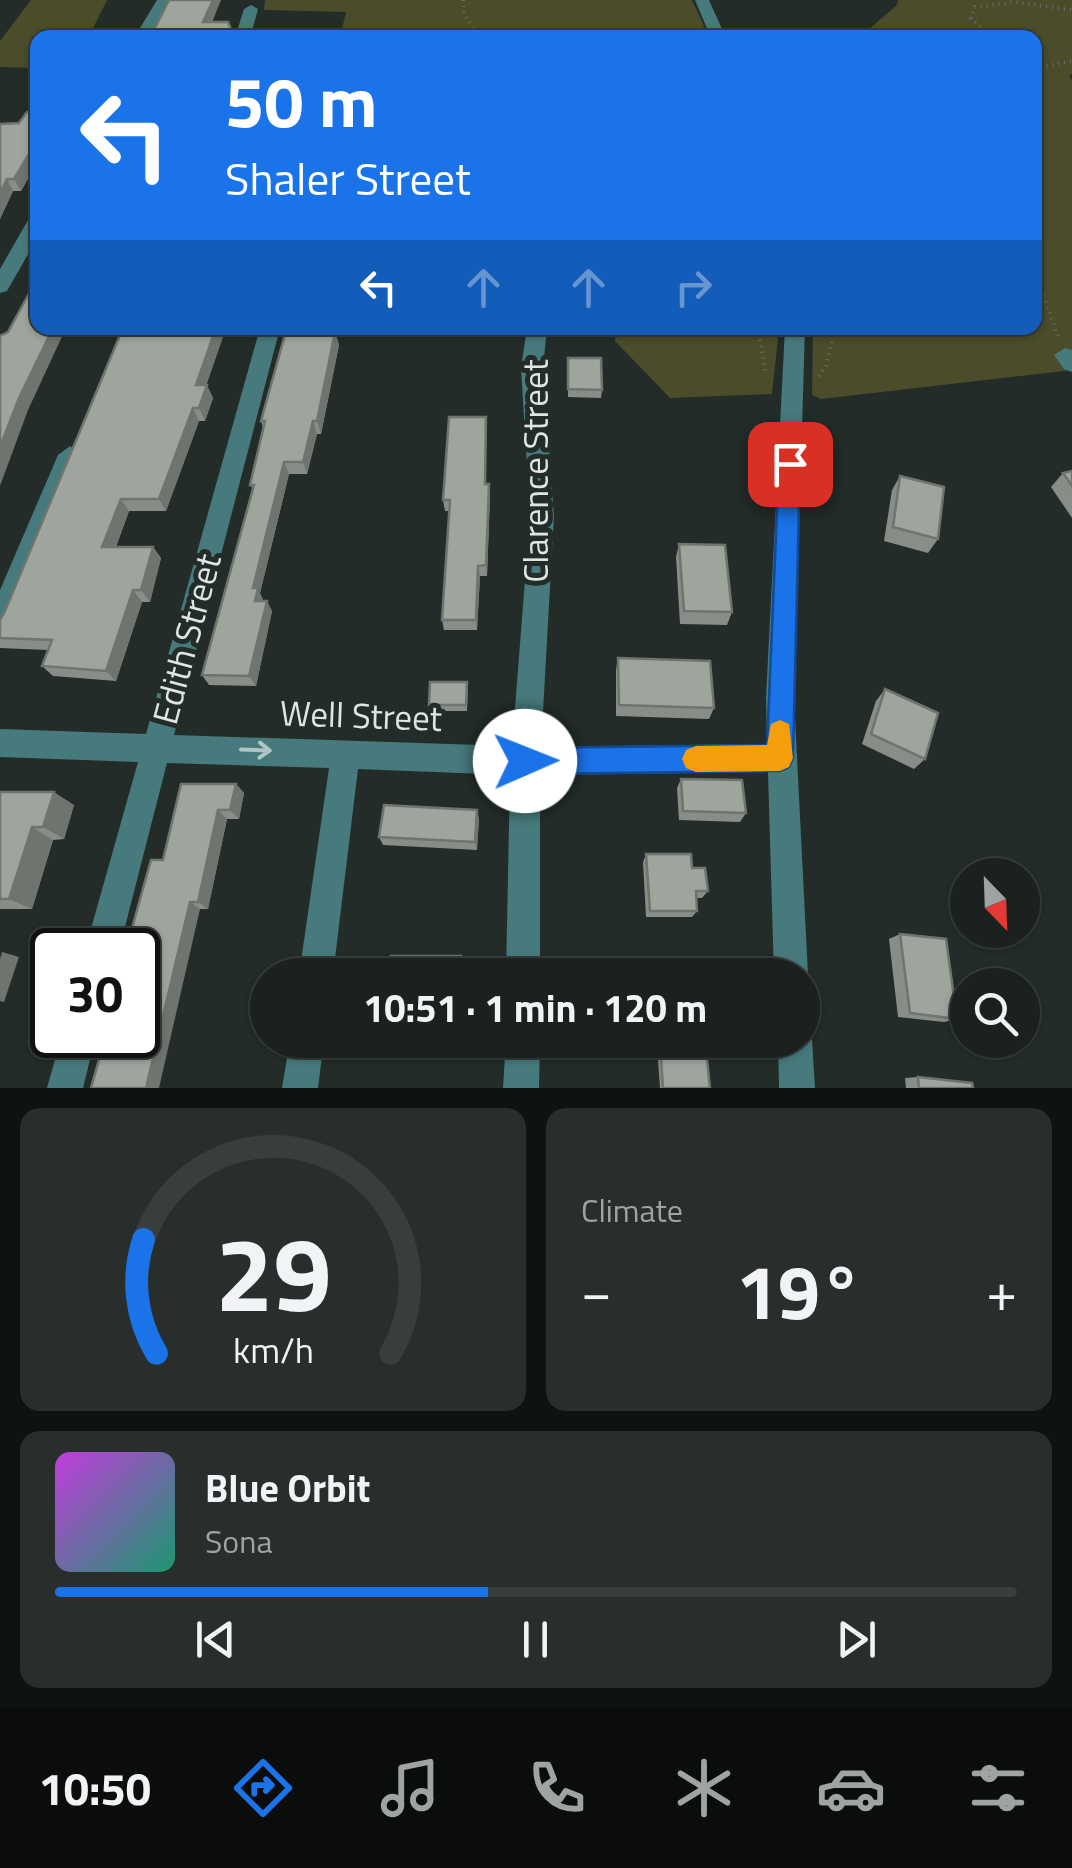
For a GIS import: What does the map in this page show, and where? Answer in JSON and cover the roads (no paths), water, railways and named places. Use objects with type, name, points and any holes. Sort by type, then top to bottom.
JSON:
[{"type":"street","points":[[146,30],[164,0]]},
{"type":"street","points":[[702,0],[715,30]]},
{"type":"street","points":[[245,30],[252,9]]},
{"type":"street","points":[[0,286],[30,232]]},
{"type":"street","name":"Edith Street","points":[[108,928],[268,335]]},
{"type":"street","name":"Clarence Street","points":[[523,958],[525,761],[542,516],[532,368],[536,335]]},
{"type":"street","points":[[790,958],[780,758],[795,335]]},
{"type":"street","points":[[0,620],[78,438]]},
{"type":"street","name":"Well Street","points":[[0,743],[525,761],[780,758]]},
{"type":"street","points":[[318,958],[346,752]]},
{"type":"street","points":[[64,1088],[72,1058]]},
{"type":"street","points":[[300,1088],[304,1058]]},
{"type":"street","points":[[522,1058],[522,1088]]},
{"type":"street","points":[[796,1058],[797,1088]]}]
